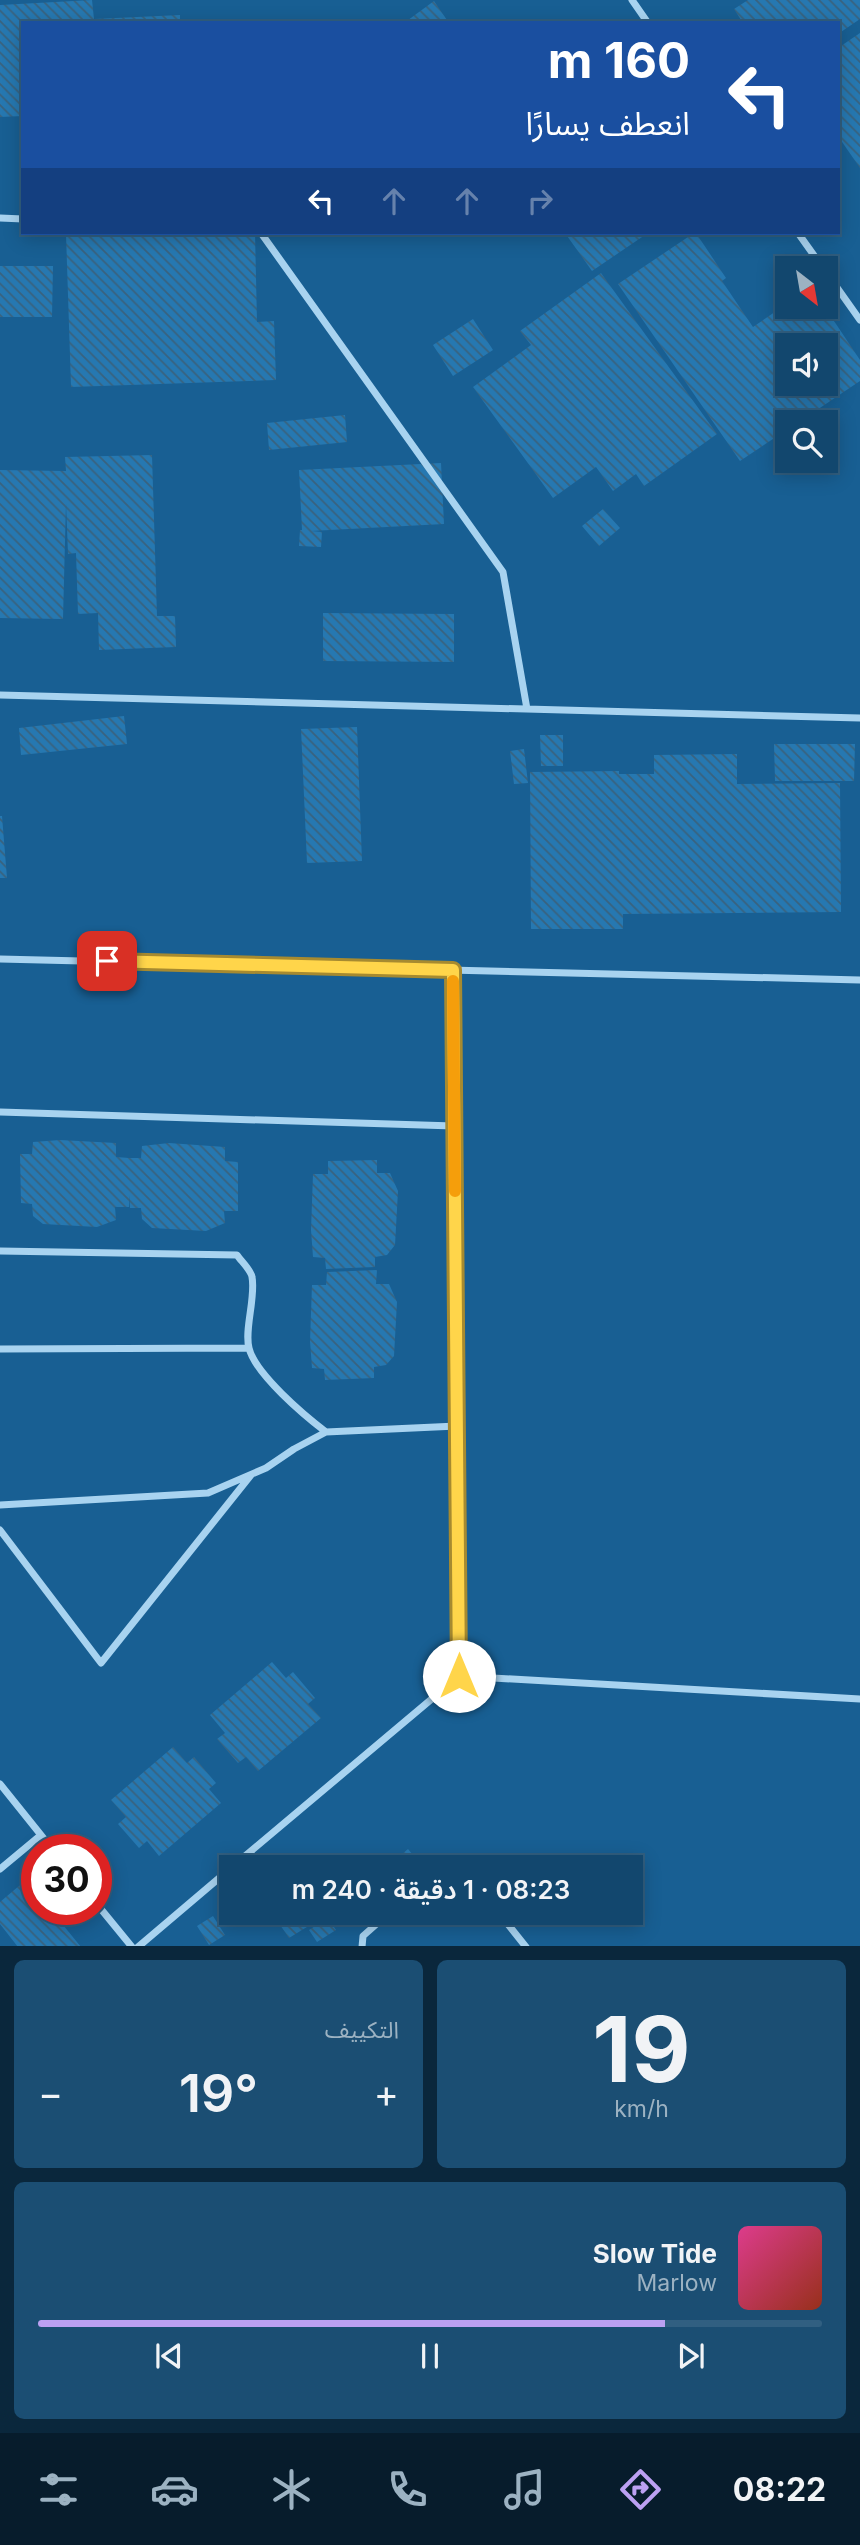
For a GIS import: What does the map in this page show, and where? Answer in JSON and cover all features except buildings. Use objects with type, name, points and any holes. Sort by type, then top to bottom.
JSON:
[{"type":"street","points":[[632,0],[647,21]]},
{"type":"street","points":[[0,218],[21,219]]},
{"type":"street","points":[[262,235],[503,572],[527,709]]},
{"type":"street","points":[[799,235],[814,256]]},
{"type":"street","points":[[838,289],[860,320]]},
{"type":"street","points":[[0,695],[860,718]]},
{"type":"street","points":[[0,958],[860,980]]},
{"type":"street","points":[[453,970],[459,1676]]},
{"type":"street","points":[[0,1112],[454,1126]]},
{"type":"street","points":[[0,1251],[237,1255],[252,1276],[249,1348],[263,1372],[280,1391],[299,1411],[326,1432]]},
{"type":"street","points":[[0,1349],[249,1348]]},
{"type":"street","points":[[0,1504],[208,1493],[251,1475],[326,1432],[457,1426]]},
{"type":"street","points":[[0,1530],[100,1663],[251,1475]]},
{"type":"street","points":[[246,1855],[459,1676],[860,1699]]},
{"type":"street","points":[[0,1784],[40,1834]]},
{"type":"street","points":[[0,1869],[21,1852]]},
{"type":"street","points":[[139,1946],[219,1878]]},
{"type":"street","points":[[112,1923],[131,1946]]},
{"type":"street","points":[[362,1946],[363,1936],[375,1925]]},
{"type":"street","points":[[509,1925],[525,1946]]},
{"type":"slow traffic","points":[[453,981],[455,1191]]},
{"type":"route","points":[[107,961],[453,970],[459,1676]]}]
